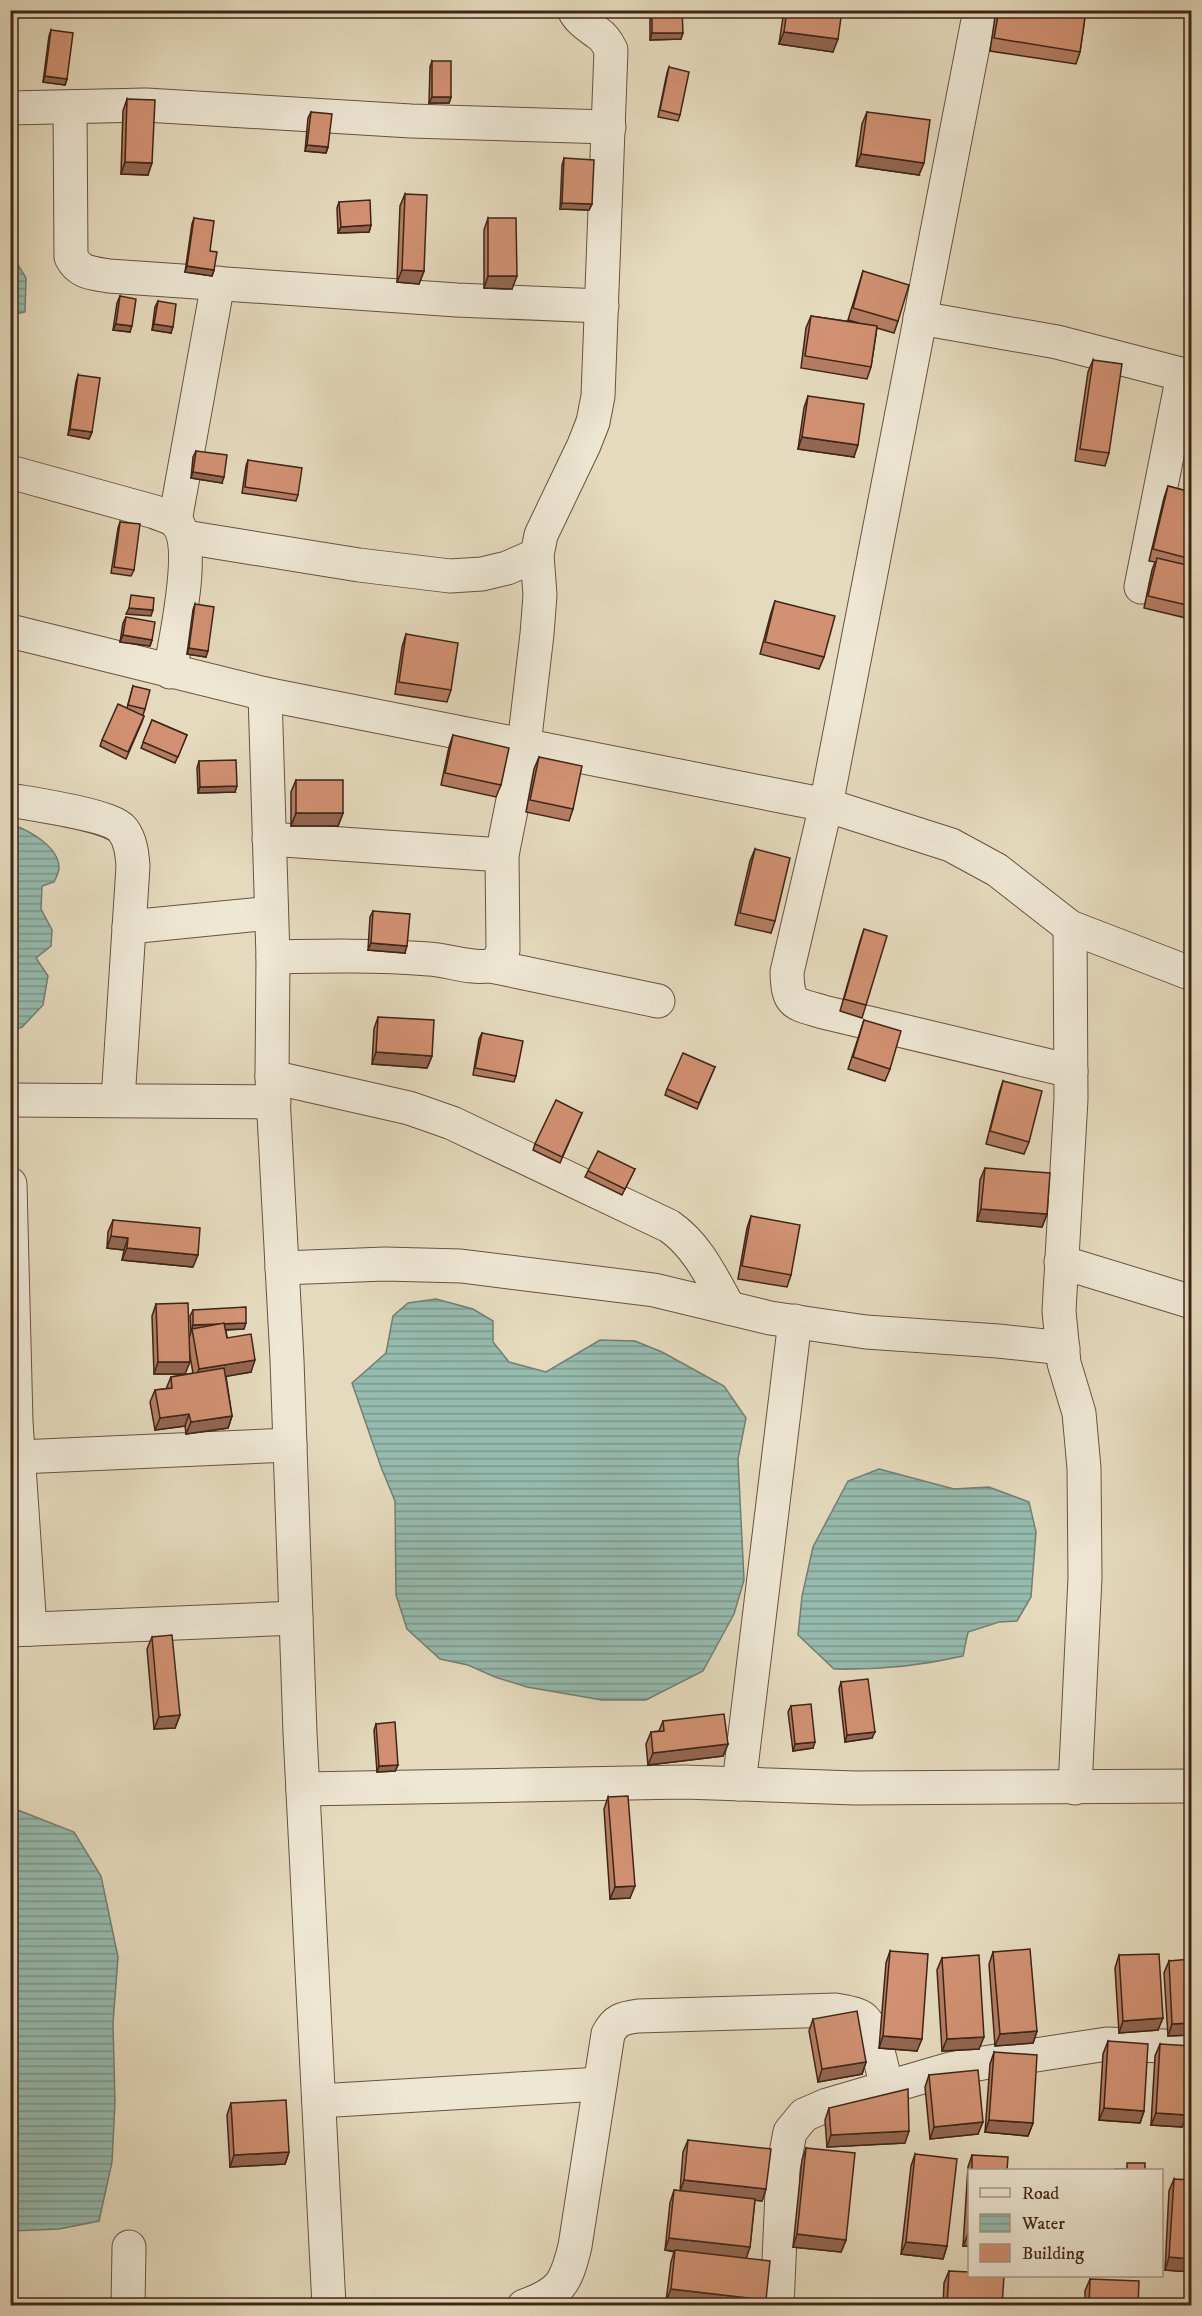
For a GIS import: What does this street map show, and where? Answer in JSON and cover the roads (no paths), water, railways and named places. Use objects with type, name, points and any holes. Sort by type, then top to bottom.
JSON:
[{"type":"street","points":[[491,966],[499,961],[503,950],[502,855],[524,745],[537,634],[540,595],[537,555],[541,535],[584,445],[598,396],[611,50],[602,35],[588,26],[574,10]]},
{"type":"street","points":[[980,10],[826,805],[787,972],[788,993],[796,1004],[823,1012],[1071,1071]]},
{"type":"street","points":[[10,108],[146,105],[411,121],[609,128]]},
{"type":"street","points":[[70,107],[71,257],[76,267],[85,272],[109,276],[457,300],[602,306]]},
{"type":"street","points":[[170,672],[187,562],[180,529],[218,283]]},
{"type":"street","points":[[920,318],[1057,342],[1187,376],[1141,586]]},
{"type":"street","points":[[10,472],[155,512],[180,529],[359,565],[450,576],[482,574],[537,555]]},
{"type":"street","points":[[10,631],[265,694],[826,805],[951,845],[997,870],[1071,927],[1191,974]]},
{"type":"street","points":[[265,694],[273,957],[273,1089],[303,1789],[329,2306]]},
{"type":"street","points":[[10,800],[107,820],[123,829],[131,845],[133,866],[118,1100]]},
{"type":"street","points":[[269,839],[502,855]]},
{"type":"street","points":[[129,927],[271,913]]},
{"type":"street","points":[[1071,927],[1071,1099],[1059,1311],[1064,1363],[1079,1413],[1084,1468],[1085,1578],[1075,1788]]},
{"type":"street","points":[[273,957],[370,955],[441,959],[491,966],[658,1001]]},
{"type":"street","points":[[10,1100],[118,1100],[273,1089],[409,1108],[452,1123],[669,1226],[684,1236],[698,1253],[729,1308]]},
{"type":"street","points":[[10,1184],[19,1457],[20,1630],[296,1618]]},
{"type":"street","points":[[1061,1262],[1191,1302]]},
{"type":"street","points":[[282,1268],[385,1264],[461,1266],[654,1290],[770,1318],[866,1332],[1063,1348]]},
{"type":"street","points":[[739,1784],[795,1321]]},
{"type":"street","points":[[19,1457],[290,1445]]},
{"type":"street","points":[[303,1789],[684,1782],[855,1788],[1191,1786]]},
{"type":"street","points":[[524,2306],[544,2299],[558,2288],[568,2273],[575,2246],[608,2034],[613,2023],[623,2018],[638,2016],[836,2010],[854,2014],[864,2019],[870,2029],[887,2087]]},
{"type":"street","points":[[777,2306],[783,2169],[790,2132],[804,2115],[827,2104],[950,2069],[1107,2044],[1191,2047]]},
{"type":"street","points":[[319,2101],[600,2084]]},
{"type":"street","points":[[128,2306],[129,2247]]},
{"type":"water","points":[[10,252],[26,278],[25,312],[11,315]]},
{"type":"water","points":[[11,824],[26,830],[48,846],[58,860],[59,868],[54,882],[42,886],[41,909],[52,930],[51,946],[36,958],[48,976],[43,1005],[22,1027],[11,1031]]},
{"type":"water","points":[[436,1299],[473,1309],[493,1321],[493,1342],[509,1362],[546,1372],[600,1340],[635,1341],[662,1352],[724,1386],[746,1418],[738,1459],[744,1580],[734,1614],[703,1671],[646,1700],[602,1700],[527,1687],[495,1677],[468,1665],[440,1659],[407,1629],[396,1595],[395,1501],[352,1383],[386,1353],[393,1316],[408,1303]]},
{"type":"water","points":[[879,1469],[954,1489],[989,1487],[1029,1502],[1036,1532],[1031,1597],[1017,1621],[999,1622],[968,1632],[963,1656],[883,1668],[834,1669],[798,1635],[802,1596],[813,1547],[848,1481]]},
{"type":"water","points":[[10,1807],[74,1832],[101,1876],[118,1957],[113,2023],[115,2102],[112,2162],[99,2221],[59,2229],[11,2231]]}]
